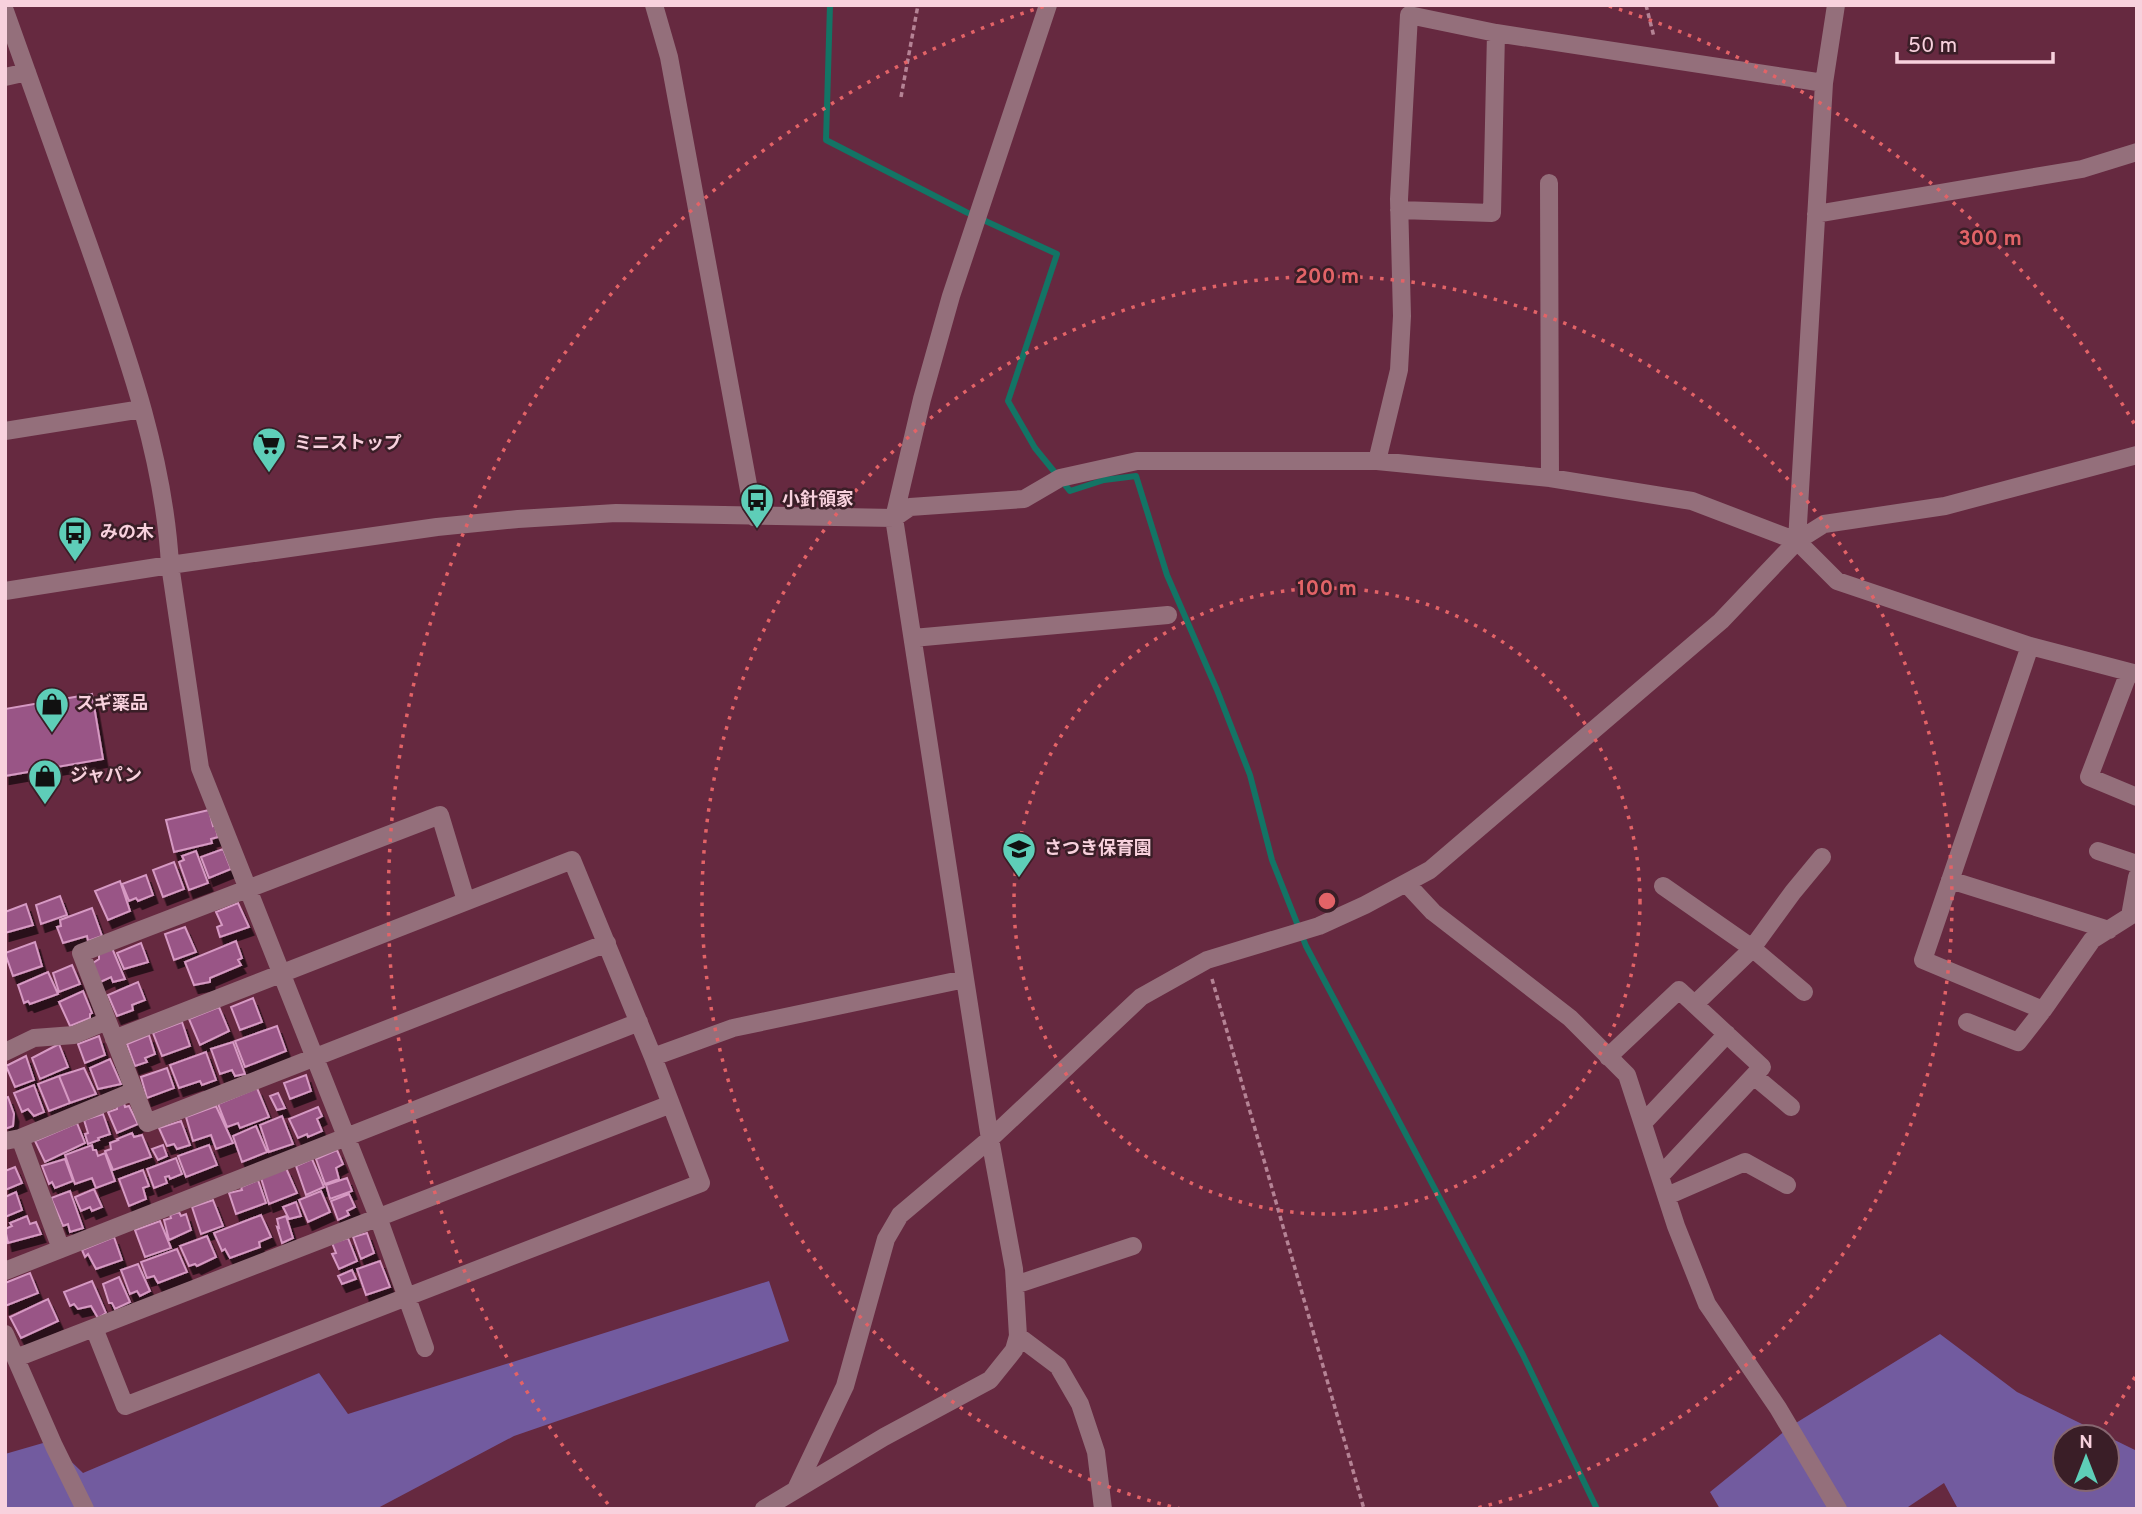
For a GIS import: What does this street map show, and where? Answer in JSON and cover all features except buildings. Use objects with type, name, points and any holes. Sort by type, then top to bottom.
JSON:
[{"type":"street","points":[[654,5],[670,57],[754,517]]},
{"type":"street","points":[[764,1509],[884,1437],[990,1380],[1014,1350],[1018,1336],[1014,1269],[990,1139],[894,518],[922,399],[951,296],[1048,5]]},
{"type":"street","points":[[1797,541],[1824,83],[1836,5]]},
{"type":"street","points":[[5,10],[123,341],[142,409],[152,448],[168,539],[200,768],[378,1217],[425,1348]]},
{"type":"street","points":[[1377,461],[1399,370],[1402,316],[1399,210],[1409,15],[1424,11],[1496,33],[1824,83]]},
{"type":"street","points":[[1399,210],[1492,213],[1496,33]]},
{"type":"street","points":[[5,77],[27,72]]},
{"type":"street","points":[[1816,214],[2082,169],[2137,152]]},
{"type":"street","points":[[1549,183],[1550,478]]},
{"type":"street","points":[[5,431],[142,409]]},
{"type":"street","points":[[796,1489],[845,1386],[886,1239],[900,1215],[990,1139],[1141,998],[1207,960],[1320,926],[1430,870],[1721,621],[1797,541],[1824,524],[1945,506],[2137,455]]},
{"type":"street","points":[[5,591],[437,527],[518,519],[616,513],[894,518],[910,507],[1024,499],[1060,478],[1137,461],[1377,461],[1550,478],[1692,501],[1797,541],[1837,582],[2030,646],[2133,673],[2089,777],[2137,797]]},
{"type":"street","points":[[913,638],[1168,615]]},
{"type":"street","points":[[2030,646],[1923,960],[2043,1010]]},
{"type":"street","points":[[466,901],[440,815],[81,953],[147,1123],[607,943]]},
{"type":"street","points":[[2098,851],[2137,864]]},
{"type":"street","points":[[1695,1004],[1752,948],[1822,857]]},
{"type":"street","points":[[94,1328],[125,1406],[701,1183],[653,1057],[572,860],[114,1039]]},
{"type":"street","points":[[1967,1022],[2018,1042],[2092,940],[2130,916],[2137,877]]},
{"type":"street","points":[[1950,880],[2109,930]]},
{"type":"street","points":[[1406,883],[1433,912],[1570,1018],[1627,1075],[1660,1176],[1707,1304],[1778,1408],[1838,1509]]},
{"type":"street","points":[[1663,886],[1752,948],[1804,992]]},
{"type":"street","points":[[653,1057],[733,1028],[965,979]]},
{"type":"street","points":[[1608,1057],[1679,990],[1762,1067],[1660,1176]]},
{"type":"street","points":[[5,1052],[34,1038],[74,1035],[107,1021]]},
{"type":"street","points":[[5,1271],[639,1022]]},
{"type":"street","points":[[1643,1123],[1727,1034]]},
{"type":"street","points":[[1754,1076],[1791,1107]]},
{"type":"street","points":[[61,1249],[13,1139],[134,1091]]},
{"type":"street","points":[[16,1358],[671,1104]]},
{"type":"street","points":[[1667,1196],[1745,1162],[1787,1185]]},
{"type":"street","points":[[1015,1285],[1133,1246]]},
{"type":"street","points":[[5,1334],[85,1509]]},
{"type":"street","points":[[1018,1336],[1058,1366],[1080,1404],[1096,1452],[1103,1509]]},
{"type":"path","points":[[901,97],[918,5]]},
{"type":"path","points":[[1646,5],[1659,58]]},
{"type":"path","points":[[1207,960],[1364,1509]]},
{"type":"shaded area","points":[[769,1281],[789,1341],[514,1436],[376,1509],[5,1509],[5,1454],[50,1441],[83,1473],[319,1373],[348,1414]]},
{"type":"shaded area","points":[[1940,1334],[2017,1392],[2080,1423],[2051,1423],[2051,1493],[2121,1493],[2121,1443],[2137,1451],[2137,1509],[1958,1509],[1944,1483],[1905,1509],[1720,1509],[1710,1492],[1791,1426]]},
{"type":"waterway","points":[[830,5],[826,140],[966,212],[1057,254],[1008,401],[1035,448],[1070,491],[1104,480],[1136,476],[1167,575],[1217,690],[1250,775],[1272,860],[1306,946],[1523,1355],[1597,1509]]},
{"type":"place","name":"ミニストップ","points":[[269,474]]},
{"type":"place","name":"小針領家","points":[[757,530]]},
{"type":"place","name":"みの木","points":[[75,563]]},
{"type":"place","name":"スギ薬品","points":[[52,734]]},
{"type":"place","name":"ジャパン","points":[[45,806]]},
{"type":"place","name":"さつき保育園","points":[[1019,879]]}]
